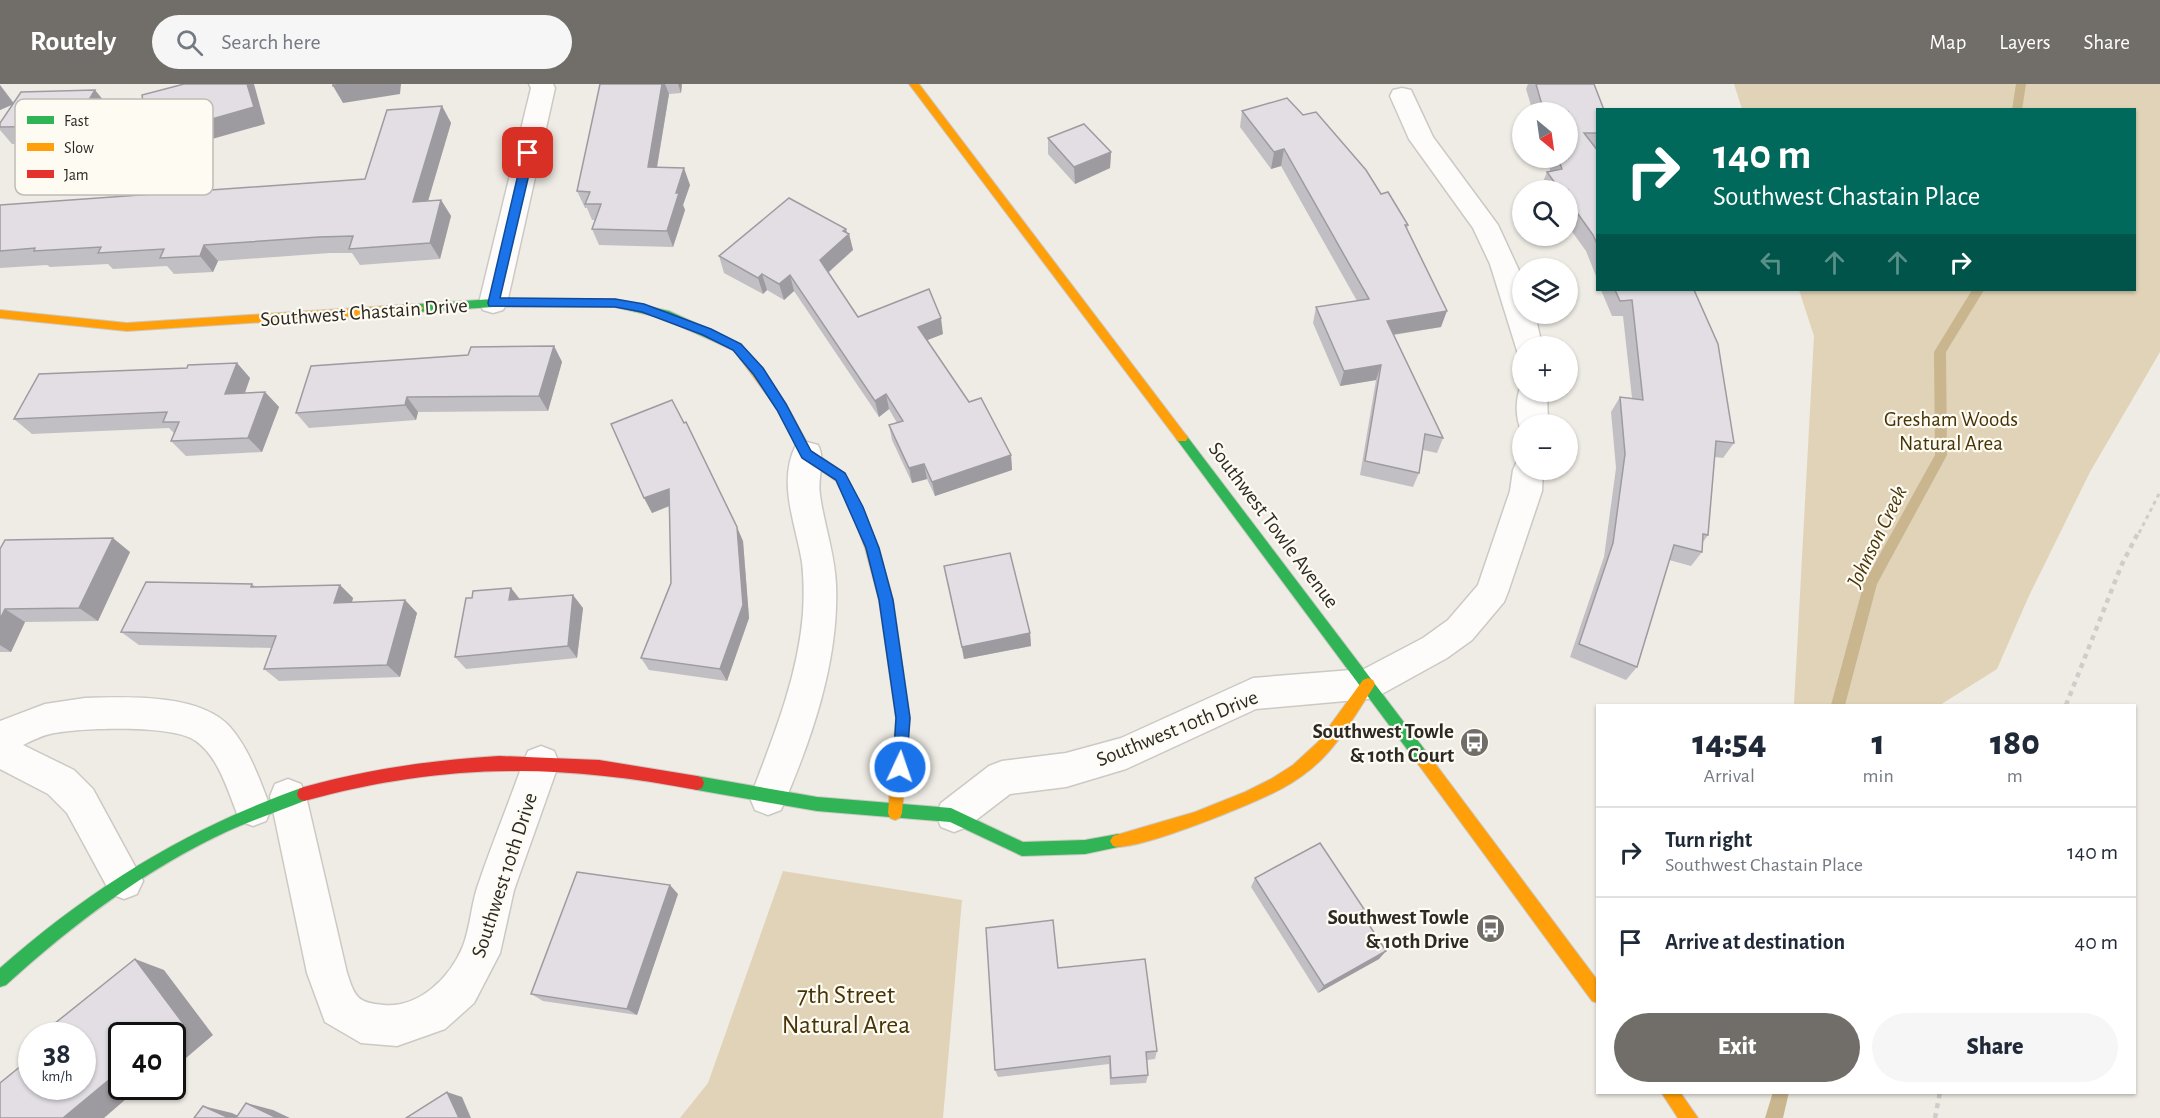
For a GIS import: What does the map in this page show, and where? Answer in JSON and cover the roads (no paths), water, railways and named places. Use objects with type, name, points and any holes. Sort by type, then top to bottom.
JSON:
[{"type":"street","points":[[493,303],[543,88],[541,84]]},
{"type":"street","name":"Southwest Towle Avenue","points":[[914,84],[1368,684],[1596,992]]},
{"type":"street","points":[[1402,96],[1422,139],[1490,235],[1504,264],[1520,309],[1526,336]]},
{"type":"street","name":"Southwest Chastain Drive","points":[[0,314],[127,327],[493,303],[615,303],[665,314],[737,347],[758,372],[782,407],[807,454],[840,477],[856,507],[872,548],[886,600],[903,718],[895,813]]},
{"type":"street","points":[[768,798],[809,686],[818,632],[820,585],[816,544],[803,493],[807,454]]},
{"type":"street","points":[[1368,684],[1435,648],[1460,630],[1479,610],[1492,592],[1526,491],[1527,480]]},
{"type":"street","name":"Southwest 10th Drive","points":[[954,815],[1002,778],[1066,770],[1126,753],[1253,694],[1368,684]]},
{"type":"street","name":"Southwest 10th Drive","points":[[0,979],[16,963],[124,881],[186,842],[253,809],[288,796],[388,771],[469,764],[541,763],[614,768],[768,798],[895,813],[954,815],[1015,848],[1060,849],[1129,838],[1184,823],[1229,805],[1312,760],[1368,684]]},
{"type":"street","points":[[0,738],[52,718],[102,712],[160,714],[207,728],[230,754],[253,809]]},
{"type":"street","points":[[0,750],[28,767],[60,782],[80,801],[124,881]]},
{"type":"street","name":"Southwest 10th Drive","points":[[288,796],[327,973],[339,1008],[361,1023],[397,1026],[431,1015],[460,989],[481,953],[495,890],[541,763]]},
{"type":"street","points":[[1671,1094],[1689,1118]]},
{"type":"waterway","name":"Johnson Creek","points":[[2017,108],[2021,84]]},
{"type":"waterway","name":"Johnson Creek","points":[[1838,704],[1871,583],[1941,455],[1940,352],[1977,291]]},
{"type":"waterway","name":"Johnson Creek","points":[[1774,1118],[1780,1094]]},
{"type":"place","name":"Southwest Towle & 10th Court","points":[[1475,743]]},
{"type":"place","name":"Southwest Towle & 10th Drive","points":[[1490,929]]},
{"type":"park label","name":"Gresham Woods Natural Area","points":[[1951,431]]},
{"type":"park label","name":"7th Street Natural Area","points":[[846,1009]]}]
